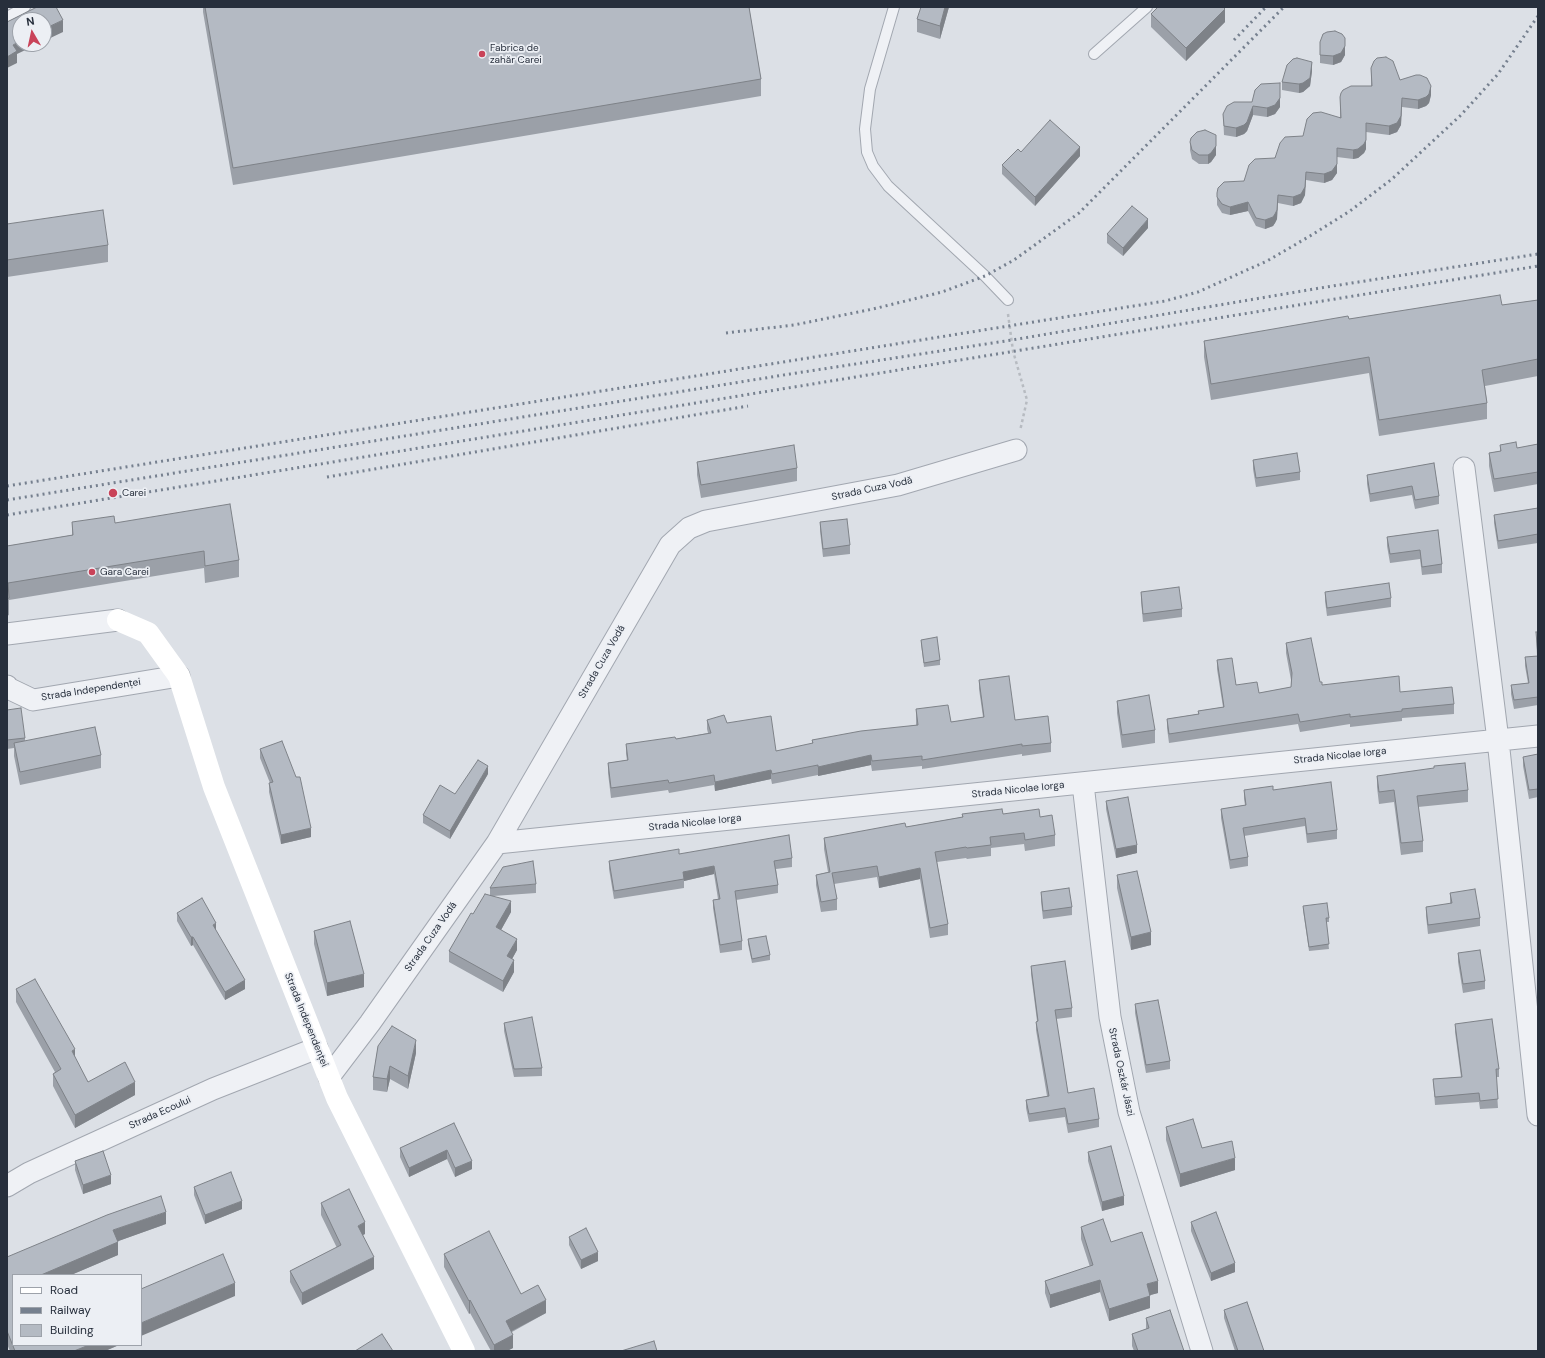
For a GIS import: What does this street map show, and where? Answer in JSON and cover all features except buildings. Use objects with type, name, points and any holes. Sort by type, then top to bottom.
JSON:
[{"type":"street","name":"Strada Cuza Vodă","points":[[329,1078],[375,1016],[497,843],[670,545],[689,528],[706,521],[898,485],[1016,450]]},
{"type":"street","points":[[1464,468],[1498,740],[1538,1116]]},
{"type":"street","name":"Strada Independenței","points":[[7,634],[118,620],[148,633],[179,676],[214,787],[337,1098],[464,1351]]},
{"type":"street","name":"Strada Independenței","points":[[7,686],[8,688],[32,700],[179,676]]},
{"type":"street","name":"Strada Nicolae Iorga","points":[[497,843],[1083,784],[1538,736]]},
{"type":"street","name":"Strada Oszkár Jászi","points":[[1083,784],[1110,1017],[1129,1112],[1202,1351]]},
{"type":"street","name":"Strada Ecoului","points":[[7,1186],[29,1173],[213,1089],[316,1048]]},
{"type":"lane","points":[[7,17],[25,7]]},
{"type":"lane","points":[[894,7],[869,95],[865,129],[867,152],[873,166],[888,186],[985,276],[1008,300]]},
{"type":"lane","points":[[1094,54],[1147,7]]},
{"type":"path","points":[[1008,300],[1008,316],[1013,351],[1027,400],[1016,450]]},
{"type":"railway","points":[[1234,40],[1266,7]]},
{"type":"railway","points":[[726,333],[794,325],[873,309],[942,292],[985,276],[1014,260],[1079,213],[1284,7]]},
{"type":"railway","points":[[7,486],[1165,301],[1198,292],[1267,261],[1310,236],[1350,211],[1392,179],[1461,115],[1498,74],[1538,16]]},
{"type":"railway","points":[[7,500],[790,374],[1012,340],[1320,288],[1538,254]]},
{"type":"railway","points":[[7,515],[1538,266]]},
{"type":"railway","points":[[327,477],[748,406]]},
{"type":"place","name":"Fabrica de zahăr Carei","points":[[482,54]]},
{"type":"place","name":"Carei","points":[[113,493]]},
{"type":"place","name":"Gara Carei","points":[[92,572]]}]
